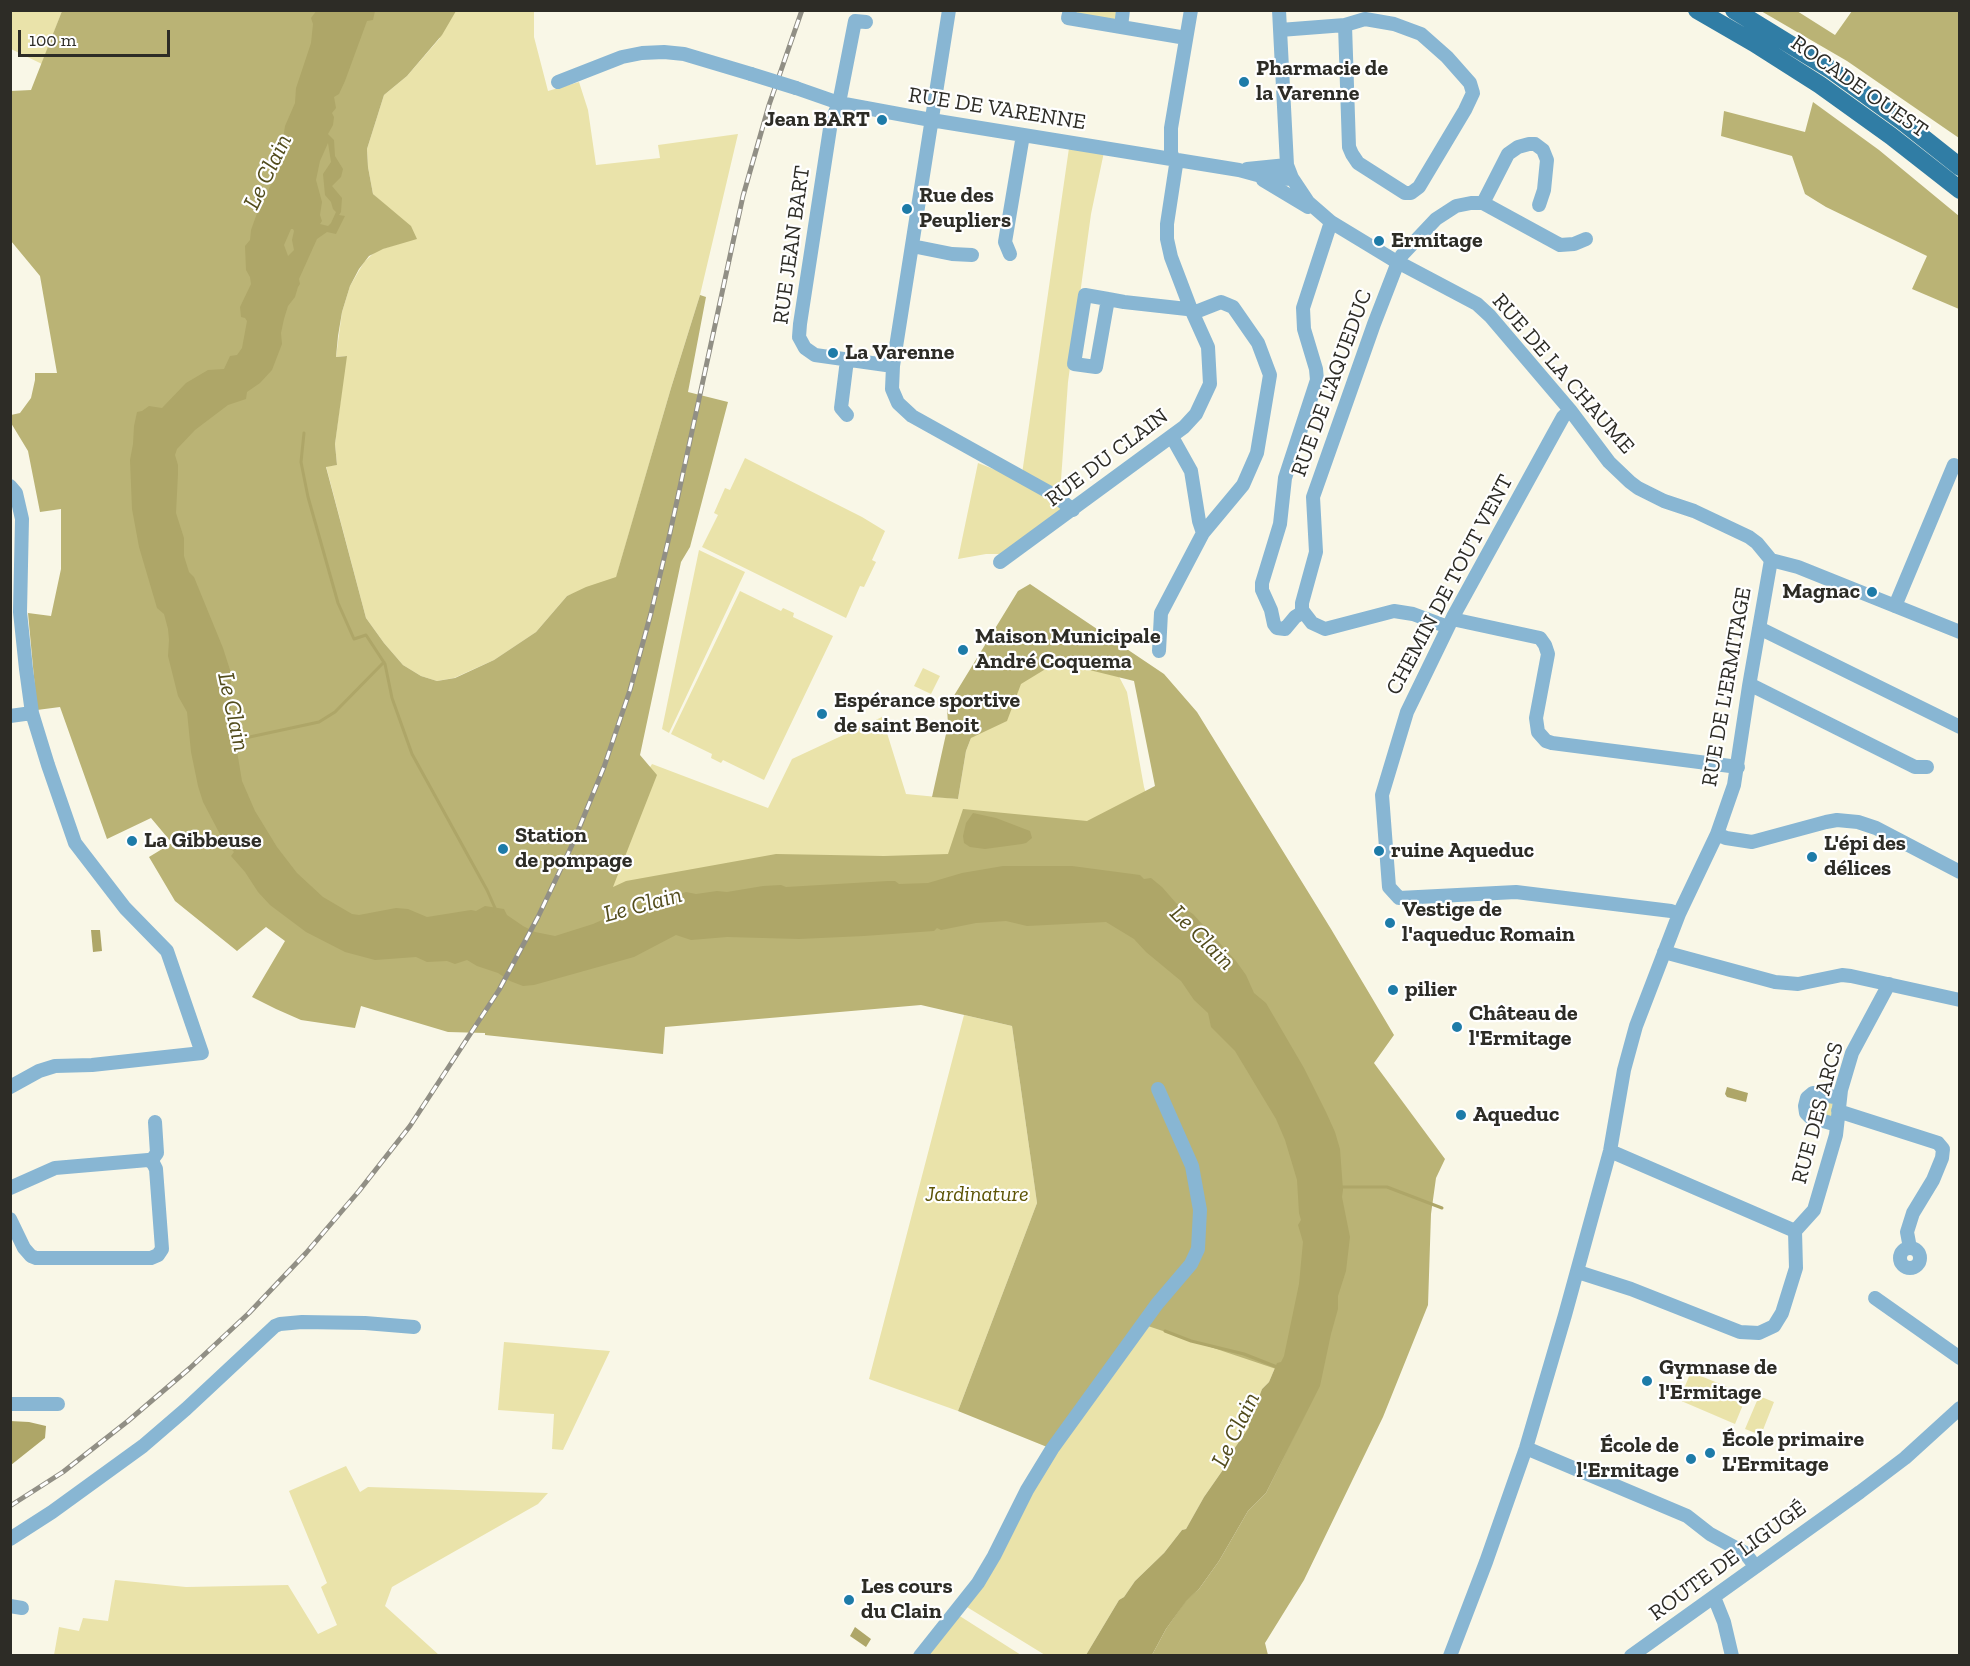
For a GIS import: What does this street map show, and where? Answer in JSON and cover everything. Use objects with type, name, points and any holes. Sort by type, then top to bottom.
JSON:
[{"type":"main road","name":"ROCADE OUEST","points":[[1697,10],[1820,85],[1891,136],[1959,190]]},
{"type":"main road","name":"ROCADE OUEST","points":[[1734,10],[1839,76],[1902,121],[1959,167]]},
{"type":"street","points":[[949,10],[893,366],[892,389],[895,399],[904,410],[1054,495],[1072,510]]},
{"type":"street","points":[[1070,10],[1068,18],[1186,38]]},
{"type":"street","points":[[1121,27],[1123,10]]},
{"type":"street","name":"RUE DU CLAIN","points":[[1000,562],[1172,437],[1196,414],[1210,384],[1208,347],[1192,310],[1167,239],[1167,224],[1176,165],[1171,153],[1171,128],[1191,10]]},
{"type":"street","points":[[1279,10],[1290,172]]},
{"type":"street","points":[[1280,30],[1345,25],[1365,19],[1394,24],[1421,34],[1447,57],[1470,83],[1473,93],[1465,110],[1419,187],[1411,193],[1405,193],[1358,163],[1349,147],[1345,25]]},
{"type":"street","name":"RUE JEAN BART","points":[[866,22],[855,21],[839,103],[831,122],[799,337],[810,353],[893,366]]},
{"type":"street","name":"RUE DE VARENNE","points":[[558,82],[622,57],[642,53],[684,54],[839,103],[1239,170],[1261,176],[1284,179],[1290,172]]},
{"type":"street","points":[[1010,254],[1005,242],[1023,135]]},
{"type":"street","points":[[1539,205],[1544,190],[1547,160],[1543,150],[1534,144],[1529,144],[1518,147],[1508,154],[1483,203],[1560,245],[1574,244],[1586,239]]},
{"type":"street","name":"RUE DE VARENNE","points":[[1239,170],[1272,184],[1327,219]]},
{"type":"street","name":"RUE DE LA CHAUME","points":[[1290,172],[1308,202],[1327,219],[1398,262],[1477,304],[1490,316],[1570,410],[1609,462],[1638,488],[1747,536],[1755,541],[1771,560]]},
{"type":"street","name":"RUE DE L'AQUEDUC","points":[[1303,612],[1302,603],[1316,552],[1313,497],[1398,262],[1427,228],[1445,212],[1462,204],[1483,203]]},
{"type":"street","points":[[1327,219],[1303,308],[1304,329],[1317,380],[1285,478],[1280,524],[1262,583],[1262,590],[1271,610],[1274,624],[1277,628],[1285,629],[1295,616],[1303,612],[1312,623],[1325,629],[1394,611],[1540,638],[1548,654],[1536,718],[1538,732],[1546,741],[1738,767]]},
{"type":"street","points":[[912,246],[952,254],[972,255]]},
{"type":"street","points":[[1108,300],[1096,368],[1074,364],[1085,295],[1192,310],[1221,302],[1233,307],[1258,343],[1270,375],[1257,453],[1243,485],[1203,533],[1161,614],[1159,651]]},
{"type":"street","points":[[847,360],[841,408],[847,415]]},
{"type":"street","name":"CHEMIN DE TOUT VENT","points":[[1570,410],[1563,417],[1450,623],[1407,712],[1382,795],[1389,887],[1399,898],[1516,892],[1671,911],[1679,914]]},
{"type":"street","points":[[1172,437],[1191,471],[1203,533]]},
{"type":"street","points":[[1895,606],[1954,465]]},
{"type":"street","points":[[10,486],[16,493],[22,519],[20,612],[32,713],[48,765],[75,843],[125,908],[166,951],[202,1053],[92,1065],[55,1066],[39,1071],[10,1087]]},
{"type":"street","points":[[1771,560],[1798,567],[1959,632]]},
{"type":"street","name":"RUE DE L'ERMITAGE","points":[[1450,1656],[1526,1448],[1578,1272],[1610,1151],[1624,1070],[1633,1037],[1679,914],[1717,834],[1734,784],[1771,560]]},
{"type":"street","points":[[1759,628],[1959,727]]},
{"type":"street","points":[[1749,686],[1915,767],[1928,767]]},
{"type":"street","points":[[10,716],[32,713]]},
{"type":"street","points":[[1717,834],[1726,838],[1752,842],[1826,822],[1837,820],[1858,822],[1876,828],[1959,872]]},
{"type":"street","points":[[1664,952],[1775,982],[1798,984],[1842,975],[1959,999]]},
{"type":"street","name":"RUE DES ARCS","points":[[1795,1231],[1814,1210],[1832,1150],[1839,1105],[1852,1053],[1889,984]]},
{"type":"street","points":[[920,1656],[978,1583],[1044,1460],[1156,1304],[1191,1264],[1198,1249],[1200,1210],[1192,1166],[1158,1089]]},
{"type":"street","points":[[1837,1125],[1810,1117],[1806,1113],[1807,1098],[1813,1093],[1938,1143],[1943,1149],[1935,1175],[1913,1213],[1907,1232],[1910,1248]]},
{"type":"street","points":[[152,1161],[157,1154],[155,1122]]},
{"type":"street","points":[[1578,1272],[1631,1289],[1740,1332],[1759,1333],[1774,1326],[1782,1313],[1797,1268],[1795,1231],[1610,1151]]},
{"type":"street","points":[[10,1188],[50,1169],[145,1159],[152,1161],[156,1169],[162,1245],[160,1252],[154,1257],[36,1258],[24,1248],[10,1219]]},
{"type":"street","points":[[1875,1298],[1959,1358]]},
{"type":"street","points":[[10,1539],[52,1512],[143,1446],[212,1386],[275,1326],[302,1322],[365,1323],[414,1327]]},
{"type":"street","points":[[10,1404],[58,1404]]},
{"type":"street","name":"ROUTE DE LIGUGÉ","points":[[1631,1656],[1905,1458],[1959,1408]]},
{"type":"street","points":[[1526,1448],[1686,1516],[1710,1534],[1745,1553],[1755,1566]]},
{"type":"street","points":[[1714,1597],[1724,1622],[1732,1656]]},
{"type":"green space","points":[[10,11],[62,11],[42,64],[11,49]]},
{"type":"green space","points":[[375,11],[534,11],[534,37],[548,91],[579,82],[588,110],[596,165],[660,158],[658,145],[738,134],[700,295],[616,578],[567,596],[536,632],[494,660],[454,678],[437,681],[421,676],[403,665],[366,618],[326,466],[337,465],[335,444],[346,356],[336,357],[342,312],[350,286],[364,262],[376,251],[398,244],[389,209],[373,194],[367,149],[384,95],[407,76],[440,38]]},
{"type":"green space","points":[[1074,11],[1119,11],[1117,23],[1073,16]]},
{"type":"green space","points":[[1069,148],[1104,152],[1091,214],[1068,382],[1060,494],[1022,474]]},
{"type":"green space","points":[[745,458],[885,531],[872,560],[876,562],[864,587],[860,586],[846,618],[702,547],[718,515],[714,513],[725,488],[730,490]]},
{"type":"green space","points":[[978,463],[1001,472],[1064,507],[1001,554],[958,559]]},
{"type":"green space","points":[[699,550],[745,572],[669,733],[662,729]]},
{"type":"green space","points":[[740,591],[781,611],[783,608],[794,613],[793,617],[833,636],[764,780],[723,760],[721,763],[711,758],[712,754],[671,734]]},
{"type":"green space","points":[[1051,619],[1113,665],[1127,692],[1144,787],[1155,821],[1162,833],[609,906],[612,830],[652,764],[768,808],[792,759],[882,717],[906,794],[958,799],[966,751],[971,738]]},
{"type":"green space","points":[[923,668],[940,676],[931,694],[914,686]]},
{"type":"green space","points":[[1006,921],[1027,926],[1106,922],[1134,939],[1181,981],[1194,1000],[1208,1013],[1211,1027],[1235,1051],[1276,1119],[1297,1180],[1301,1220],[1298,1225],[1303,1242],[1299,1284],[1284,1356],[1281,1362],[1277,1363],[1269,1382],[1262,1389],[1249,1427],[1186,1529],[1182,1530],[1164,1553],[1119,1600],[1086,1655],[1045,1655],[962,1604],[994,1556],[1044,1460],[1157,1304],[1191,1264],[1198,1249],[1200,1210],[1192,1166],[1176,1127],[1157,1089],[1142,1072],[1048,1005],[1019,991],[972,981],[933,969],[918,961],[873,950],[864,936],[934,931],[937,927],[941,930],[976,923]]},
{"type":"green space","name":"Jardinature","points":[[964,1015],[1012,1026],[1037,1203],[958,1411],[869,1379]]},
{"type":"green space","points":[[1814,1097],[1833,1100],[1832,1118],[1810,1113]]},
{"type":"green space","points":[[504,1342],[610,1351],[563,1450],[552,1449],[554,1414],[498,1410]]},
{"type":"green space","points":[[1691,1372],[1747,1395],[1735,1424],[1679,1400]]},
{"type":"green space","points":[[1759,1396],[1774,1402],[1761,1435],[1745,1429]]},
{"type":"green space","points":[[346,1466],[360,1492],[368,1487],[548,1493],[538,1504],[392,1587],[385,1606],[439,1655],[54,1655],[59,1627],[79,1631],[83,1618],[108,1621],[115,1580],[186,1587],[288,1585],[318,1634],[337,1625],[321,1587],[327,1583],[289,1491]]},
{"type":"green space","points":[[955,1613],[1021,1655],[920,1656]]},
{"type":"shaded area","points":[[62,11],[456,11],[442,35],[407,76],[384,95],[367,149],[373,194],[411,226],[417,239],[383,249],[369,256],[350,286],[342,312],[336,357],[347,356],[335,444],[337,465],[326,467],[366,618],[403,665],[421,676],[437,681],[455,678],[494,660],[536,632],[567,596],[616,577],[700,295],[706,297],[688,392],[728,402],[690,547],[681,562],[640,755],[657,775],[613,887],[626,881],[776,854],[884,856],[948,854],[963,809],[1087,821],[1155,786],[1134,681],[1057,662],[1021,684],[1007,721],[971,738],[966,751],[958,799],[932,797],[948,725],[947,707],[1018,591],[1030,584],[1164,674],[1197,712],[1394,1035],[1374,1063],[1445,1159],[1436,1178],[1431,1214],[1428,1305],[1383,1417],[1304,1580],[1265,1643],[1268,1655],[1152,1655],[1166,1629],[1187,1599],[1199,1589],[1219,1561],[1248,1511],[1266,1493],[1319,1386],[1300,1377],[1142,1324],[1052,1449],[958,1411],[1037,1203],[1012,1026],[921,1005],[665,1027],[663,1054],[485,1035],[485,1033],[448,1032],[361,1006],[355,1028],[301,1020],[252,997],[285,941],[266,927],[237,951],[175,901],[149,857],[172,843],[151,818],[107,839],[60,707],[37,710],[28,613],[51,616],[61,569],[61,509],[40,512],[28,451],[11,423],[11,415],[20,413],[31,398],[35,373],[57,373],[40,276],[11,241],[11,91],[31,90]]},
{"type":"shaded area","points":[[1761,11],[1797,11],[1835,35],[1852,11],[1959,11],[1959,138],[1847,61]]},
{"type":"shaded area","points":[[1813,102],[1879,150],[1959,216],[1959,309],[1912,289],[1927,256],[1826,207],[1805,194],[1792,156],[1721,136],[1724,111],[1805,132]]},
{"type":"water","name":"Le Clain","points":[[317,10],[375,11],[373,20],[367,21],[339,94],[334,97],[336,108],[332,113],[333,125],[328,134],[334,140],[335,156],[343,169],[341,177],[332,186],[342,198],[339,215],[345,216],[336,234],[327,232],[317,239],[299,279],[300,284],[295,297],[288,306],[281,333],[282,344],[272,370],[260,383],[247,392],[246,399],[228,405],[195,430],[177,449],[175,455],[178,465],[176,513],[184,538],[184,556],[223,648],[231,673],[231,709],[242,781],[255,811],[277,847],[297,873],[323,897],[352,914],[359,915],[396,908],[408,909],[427,917],[476,911],[485,906],[504,909],[507,915],[523,926],[535,932],[555,936],[593,924],[636,905],[645,906],[686,892],[696,894],[763,886],[786,887],[888,881],[895,881],[899,884],[928,883],[962,873],[1003,866],[1072,866],[1140,875],[1144,879],[1151,878],[1176,903],[1193,914],[1236,961],[1246,975],[1254,993],[1266,1003],[1304,1068],[1326,1112],[1340,1149],[1342,1197],[1350,1237],[1346,1271],[1338,1296],[1338,1309],[1320,1386],[1266,1493],[1248,1511],[1219,1561],[1166,1629],[1152,1655],[1086,1655],[1119,1600],[1164,1553],[1182,1530],[1186,1529],[1249,1427],[1262,1389],[1269,1382],[1277,1363],[1281,1362],[1284,1356],[1299,1284],[1303,1242],[1298,1225],[1301,1220],[1297,1180],[1276,1119],[1235,1051],[1211,1027],[1208,1013],[1194,1000],[1181,981],[1134,939],[1106,922],[1027,926],[1006,921],[976,923],[941,930],[937,928],[934,931],[799,939],[727,937],[691,940],[676,935],[634,957],[534,985],[523,986],[467,960],[455,964],[447,961],[427,962],[416,957],[375,960],[345,952],[306,932],[270,905],[231,856],[234,852],[223,840],[203,802],[191,752],[187,712],[178,696],[168,656],[168,629],[164,614],[157,608],[139,547],[132,509],[130,460],[134,426],[137,412],[149,406],[162,408],[186,383],[208,370],[224,369],[230,356],[237,355],[242,348],[247,321],[241,317],[240,307],[251,284],[246,270],[245,246],[250,240],[256,216],[278,170],[285,126],[295,103],[296,88],[311,43],[313,24],[311,18]],"holes":[[[328,143],[331,162],[323,174],[325,195],[336,212],[328,226],[320,224],[322,202],[316,180],[320,161]],[[291,229],[294,231],[292,240],[294,250],[288,256],[284,245]]]},
{"type":"water","points":[[973,813],[996,818],[1030,831],[1032,838],[1022,844],[985,849],[970,847],[964,843],[963,836],[966,823]]},
{"type":"water","points":[[91,930],[100,930],[102,951],[93,952]]},
{"type":"water","points":[[1727,1087],[1748,1093],[1746,1102],[1727,1097],[1725,1094]]},
{"type":"water","points":[[10,1421],[46,1426],[45,1438],[11,1465]]},
{"type":"water","points":[[855,1627],[871,1639],[866,1647],[850,1636]]},
{"type":"waterway","points":[[304,433],[301,462],[308,497],[338,603],[354,639],[366,635],[385,664],[392,698],[412,754],[487,890],[495,908],[494,911]]},
{"type":"waterway","name":"Le Clain","points":[[231,741],[319,722],[335,712],[384,662]]},
{"type":"waterway","points":[[1340,1187],[1387,1187],[1442,1208]]},
{"type":"waterway","points":[[1165,1331],[1191,1341],[1244,1354],[1277,1367]]},
{"type":"railway","points":[[10,1506],[63,1472],[128,1421],[249,1313],[306,1253],[410,1126],[499,990],[538,917],[573,843],[604,767],[630,690],[670,533],[743,196],[769,105],[802,10]]},
{"type":"place","name":"Pharmacie de la Varenne","points":[[1244,82]]},
{"type":"place","name":"Jean BART","points":[[882,120]]},
{"type":"place","name":"Rue des Peupliers","points":[[907,209]]},
{"type":"place","name":"Ermitage","points":[[1379,241]]},
{"type":"place","name":"La Varenne","points":[[833,353]]},
{"type":"place","name":"Magnac","points":[[1872,592]]},
{"type":"place","name":"Maison Municipale André Coquema","points":[[963,650]]},
{"type":"place","name":"Espérance sportive de saint Benoit","points":[[822,714]]},
{"type":"place","name":"La Gibbeuse","points":[[132,841]]},
{"type":"place","name":"Station de pompage","points":[[503,849]]},
{"type":"place","name":"ruine Aqueduc","points":[[1379,851]]},
{"type":"place","name":"L'épi des délices","points":[[1812,857]]},
{"type":"place","name":"Vestige de l'aqueduc Romain","points":[[1390,923]]},
{"type":"place","name":"pilier","points":[[1393,990]]},
{"type":"place","name":"Château de l'Ermitage","points":[[1457,1027]]},
{"type":"place","name":"Aqueduc","points":[[1461,1115]]},
{"type":"place","name":"Gymnase de l'Ermitage","points":[[1647,1381]]},
{"type":"place","name":"École primaire L'Ermitage","points":[[1710,1453]]},
{"type":"place","name":"École de l'Ermitage","points":[[1691,1459]]},
{"type":"place","name":"Les cours du Clain","points":[[849,1600]]}]
